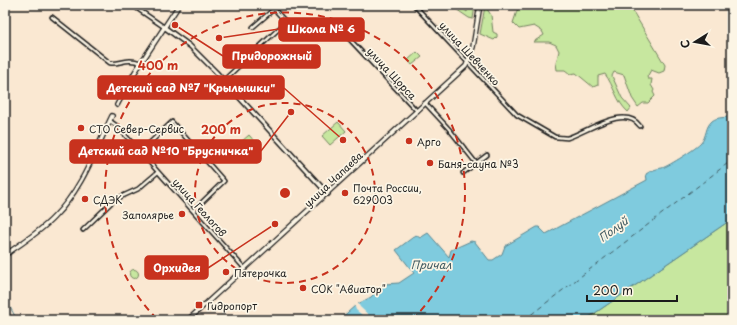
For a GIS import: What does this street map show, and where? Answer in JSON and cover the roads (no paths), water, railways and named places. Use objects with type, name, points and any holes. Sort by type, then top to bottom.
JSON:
[{"type":"main road","points":[[117,105],[141,63],[179,5]]},
{"type":"main road","points":[[468,63],[475,40],[480,5]]},
{"type":"main road","name":"улица Чапаева","points":[[188,320],[329,194],[468,63]]},
{"type":"main road","points":[[5,255],[40,231],[66,205],[87,169],[112,116]]},
{"type":"street","points":[[132,5],[190,46],[224,80],[329,194]]},
{"type":"street","name":"улица Шевченко","points":[[414,5],[521,118],[559,138],[577,135],[616,118],[630,118],[638,122],[640,126]]},
{"type":"street","points":[[224,80],[286,22],[274,8],[253,27]]},
{"type":"street","points":[[52,16],[110,62],[115,63],[125,60],[141,63]]},
{"type":"street","name":"улица Щорса","points":[[339,28],[417,111]]},
{"type":"street","points":[[425,103],[476,162]]},
{"type":"street","name":"улица Геологов","points":[[109,121],[117,126],[246,269]]},
{"type":"street","points":[[140,152],[172,122],[224,181],[193,211]]},
{"type":"street","points":[[463,173],[476,162],[487,156]]},
{"type":"street","points":[[83,230],[114,200],[138,189],[158,172]]},
{"type":"water","points":[[732,115],[732,219],[585,320],[339,320],[356,305],[371,297],[384,284],[399,283],[414,273],[396,250],[416,235],[420,238],[428,233],[449,257],[451,250],[471,241],[475,242],[489,260],[493,260],[502,254],[505,246],[537,227],[539,227],[546,234],[647,180],[646,174],[670,164],[689,153],[701,143],[708,126],[712,121]]},
{"type":"waterway","points":[[5,84],[9,87],[5,93]]},
{"type":"waterway","points":[[5,165],[5,172]]},
{"type":"waterway","points":[[5,196],[5,226]]},
{"type":"waterway","points":[[5,298],[16,318]]},
{"type":"place","name":"Придорожный","points":[[175,25]]},
{"type":"place","name":"Школа № 6","points":[[219,38]]},
{"type":"place","name":"Детский сад №10 \"Брусничка\"","points":[[291,112]]},
{"type":"place","name":"СТО Север-Сервис","points":[[81,128]]},
{"type":"place","name":"Детский сад №7 \"Крылышки\"","points":[[343,140]]},
{"type":"place","name":"Арго","points":[[409,141]]},
{"type":"place","name":"Баня-сауна №3","points":[[430,163]]},
{"type":"place","name":"Почта России, 629003","points":[[345,193]]},
{"type":"place","name":"СДЭК","points":[[85,199]]},
{"type":"place","name":"Заполярье","points":[[182,214]]},
{"type":"place","name":"Орхидея","points":[[275,224]]},
{"type":"place","name":"Пятерочка","points":[[226,272]]},
{"type":"place","name":"СОК \"Авиатор\"","points":[[303,288]]},
{"type":"place","name":"Гидропорт","points":[[199,305]]},
{"type":"water label","name":"Полуй","points":[[613,229]]},
{"type":"water label","name":"Причал","points":[[431,264]]}]
